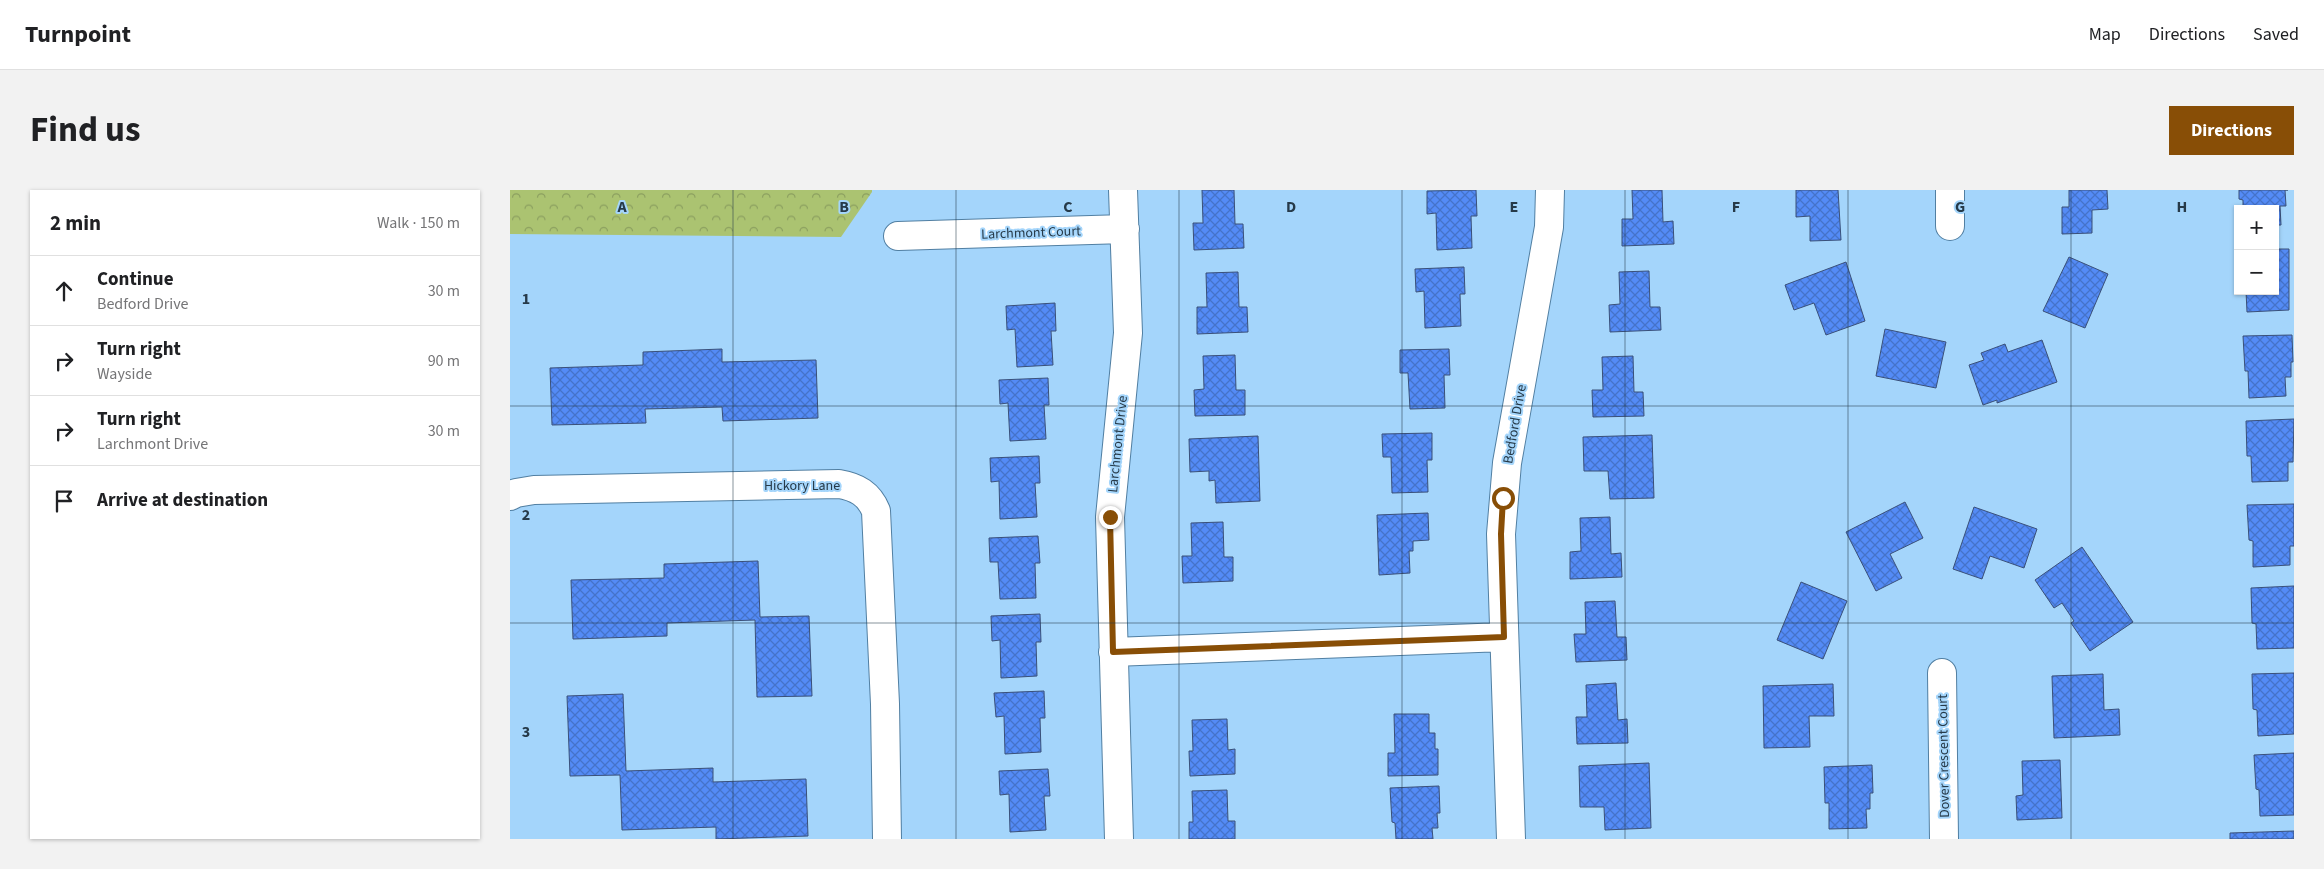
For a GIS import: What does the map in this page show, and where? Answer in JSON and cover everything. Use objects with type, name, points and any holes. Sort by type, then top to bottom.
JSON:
[{"type":"street","points":[[1123,190],[1125,229]]},
{"type":"street","name":"Bedford Drive","points":[[1512,839],[1501,534],[1503,498],[1507,463],[1549,227],[1550,190]]},
{"type":"street","points":[[1950,190],[1950,226]]},
{"type":"street","name":"Larchmont Court","points":[[898,236],[1125,229]]},
{"type":"street","name":"Larchmont Drive","points":[[1119,839],[1110,517],[1128,333],[1125,229]]},
{"type":"street","name":"Hickory Lane","points":[[510,496],[534,490],[839,484],[851,486],[864,493],[876,511],[886,704],[887,839]]},
{"type":"street","points":[[1113,652],[1504,637]]},
{"type":"street","name":"Dover Crescent Court","points":[[1942,673],[1944,839]]},
{"type":"green space","points":[[510,190],[872,190],[872,192],[841,237],[510,234]]},
{"type":"building","points":[[1202,190],[1234,190],[1235,224],[1243,224],[1244,248],[1194,250],[1193,223],[1203,223]]},
{"type":"building","points":[[1476,190],[1477,216],[1471,216],[1472,248],[1437,250],[1436,213],[1427,214],[1427,191]]},
{"type":"building","points":[[1632,190],[1662,190],[1663,222],[1673,221],[1674,244],[1622,246],[1622,219],[1633,219]]},
{"type":"building","points":[[1796,190],[1838,190],[1841,240],[1810,241],[1810,216],[1796,217]]},
{"type":"building","points":[[2069,190],[2107,190],[2108,209],[2092,210],[2092,233],[2062,234],[2062,207],[2069,207]]},
{"type":"building","points":[[2239,190],[2285,190],[2286,206],[2280,206],[2281,225],[2279,225],[2279,205],[2243,205],[2243,200],[2239,199]]},
{"type":"building","points":[[2279,249],[2289,249],[2289,310],[2247,312],[2246,295],[2279,295]]},
{"type":"building","points":[[2069,257],[2108,274],[2085,328],[2043,311]]},
{"type":"building","points":[[1846,262],[1865,321],[1826,335],[1814,303],[1794,310],[1785,285]]},
{"type":"building","points":[[1464,267],[1465,294],[1460,294],[1461,326],[1425,328],[1424,291],[1416,292],[1415,269]]},
{"type":"building","points":[[1649,271],[1650,307],[1660,307],[1661,330],[1610,332],[1609,305],[1620,304],[1619,272]]},
{"type":"building","points":[[1238,272],[1239,307],[1247,307],[1248,332],[1197,334],[1197,307],[1207,307],[1206,273]]},
{"type":"building","points":[[1055,303],[1056,331],[1051,331],[1053,365],[1017,367],[1015,329],[1007,330],[1006,306]]},
{"type":"building","points":[[1885,329],[1946,342],[1936,388],[1876,376]]},
{"type":"building","points":[[2292,335],[2293,362],[2291,362],[2291,377],[2285,377],[2286,396],[2249,398],[2248,371],[2245,371],[2243,336]]},
{"type":"building","points":[[2042,340],[2057,382],[1997,403],[1997,400],[1983,405],[1969,365],[1984,360],[1981,353],[2005,344],[2008,352]]},
{"type":"building","points":[[722,349],[722,362],[816,360],[818,418],[723,421],[722,407],[645,409],[646,423],[552,425],[550,368],[643,365],[643,352]]},
{"type":"building","points":[[1449,349],[1450,375],[1444,375],[1445,408],[1410,409],[1408,373],[1400,373],[1400,350]]},
{"type":"building","points":[[1235,355],[1236,390],[1245,390],[1245,415],[1195,416],[1194,390],[1204,389],[1203,356]]},
{"type":"building","points":[[1633,356],[1634,392],[1643,392],[1644,416],[1593,417],[1592,390],[1603,390],[1602,357]]},
{"type":"building","points":[[1048,378],[1049,405],[1044,405],[1046,439],[1010,441],[1008,403],[1000,404],[999,380]]},
{"type":"building","points":[[2294,419],[2293,462],[2288,462],[2288,481],[2252,482],[2251,456],[2247,456],[2246,421]]},
{"type":"building","points":[[1432,433],[1432,460],[1427,460],[1428,492],[1392,493],[1391,457],[1383,457],[1382,434]]},
{"type":"building","points":[[1652,435],[1654,498],[1610,499],[1608,471],[1584,471],[1583,437]]},
{"type":"building","points":[[1258,436],[1260,501],[1216,503],[1215,480],[1209,481],[1209,471],[1190,472],[1189,439]]},
{"type":"building","points":[[1039,456],[1040,483],[1035,483],[1037,517],[1000,519],[999,481],[991,482],[990,458]]},
{"type":"building","points":[[1905,502],[1923,538],[1890,554],[1902,578],[1876,591],[1846,532]]},
{"type":"building","points":[[2294,504],[2294,546],[2290,546],[2290,565],[2253,567],[2253,541],[2249,540],[2247,505]]},
{"type":"building","points":[[1974,507],[2037,529],[2024,568],[1990,556],[1982,579],[1953,569]]},
{"type":"building","points":[[1428,513],[1429,540],[1413,541],[1413,551],[1409,551],[1410,573],[1379,575],[1377,515]]},
{"type":"building","points":[[1610,517],[1611,554],[1621,553],[1622,577],[1570,579],[1570,552],[1581,551],[1580,518]]},
{"type":"building","points":[[1223,522],[1224,557],[1233,557],[1233,581],[1183,583],[1182,556],[1192,556],[1191,523]]},
{"type":"building","points":[[1038,536],[1040,563],[1035,563],[1036,598],[1000,599],[998,562],[990,562],[989,538]]},
{"type":"building","points":[[2082,547],[2133,622],[2090,651],[2071,623],[2074,621],[2062,603],[2054,608],[2035,580]]},
{"type":"building","points":[[758,561],[760,617],[809,616],[812,696],[757,697],[755,620],[667,623],[667,636],[573,639],[571,580],[664,578],[664,564]]},
{"type":"building","points":[[1801,582],[1847,601],[1823,659],[1777,640]]},
{"type":"building","points":[[2294,586],[2294,648],[2257,649],[2256,624],[2252,623],[2251,588]]},
{"type":"building","points":[[1615,601],[1617,637],[1626,637],[1627,660],[1576,662],[1574,634],[1586,634],[1585,602]]},
{"type":"building","points":[[1040,614],[1041,642],[1036,642],[1037,676],[1001,678],[1000,640],[992,641],[991,616]]},
{"type":"building","points":[[2294,673],[2294,734],[2258,736],[2257,710],[2253,709],[2252,674]]},
{"type":"building","points":[[2103,674],[2104,710],[2119,709],[2120,735],[2054,738],[2052,676]]},
{"type":"building","points":[[1616,683],[1618,720],[1627,719],[1628,743],[1577,744],[1576,717],[1587,717],[1586,685]]},
{"type":"building","points":[[1833,684],[1834,716],[1809,716],[1810,747],[1764,748],[1763,686]]},
{"type":"building","points":[[1044,691],[1045,718],[1040,718],[1041,752],[1005,754],[1004,716],[996,717],[994,693]]},
{"type":"building","points":[[623,694],[626,771],[713,768],[713,782],[806,779],[808,836],[716,839],[716,827],[622,830],[620,775],[570,776],[567,696]]},
{"type":"building","points":[[1394,714],[1429,714],[1429,733],[1435,733],[1435,749],[1438,749],[1438,775],[1388,776],[1388,753],[1395,753]]},
{"type":"building","points":[[1227,719],[1228,750],[1235,749],[1235,774],[1190,776],[1189,751],[1193,751],[1192,720]]},
{"type":"building","points":[[2294,753],[2294,815],[2260,816],[2259,790],[2256,789],[2254,755]]},
{"type":"building","points":[[2060,760],[2062,818],[2017,820],[2016,796],[2023,795],[2022,761]]},
{"type":"building","points":[[1649,763],[1651,828],[1605,830],[1604,807],[1580,807],[1579,766]]},
{"type":"building","points":[[1872,765],[1873,793],[1870,793],[1870,809],[1866,809],[1867,828],[1829,829],[1829,803],[1825,803],[1824,767]]},
{"type":"building","points":[[1048,769],[1050,796],[1044,796],[1046,830],[1010,832],[1009,794],[1000,795],[999,771]]},
{"type":"building","points":[[1439,786],[1440,813],[1437,813],[1438,828],[1432,828],[1433,839],[1396,839],[1395,823],[1392,822],[1390,788]]},
{"type":"building","points":[[1227,790],[1228,821],[1235,821],[1235,839],[1189,839],[1189,822],[1193,822],[1192,791]]},
{"type":"building","points":[[2294,831],[2294,839],[2230,839],[2230,833]]},
{"type":"route","points":[[1110,517],[1113,652],[1504,637],[1501,534],[1503,498]]}]
